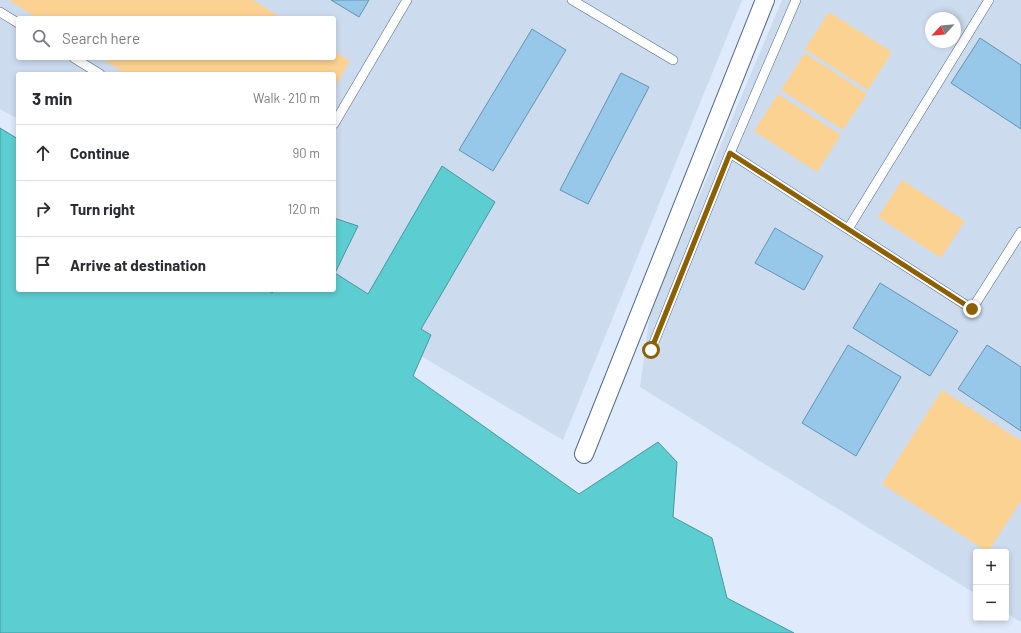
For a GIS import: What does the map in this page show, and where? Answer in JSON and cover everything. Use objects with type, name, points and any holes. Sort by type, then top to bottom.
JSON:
[{"type":"street","points":[[584,454],[765,0]]},
{"type":"lane","points":[[336,121],[407,0]]},
{"type":"lane","points":[[572,0],[674,60]]},
{"type":"lane","points":[[651,350],[730,153],[796,0]]},
{"type":"lane","points":[[848,229],[989,0]]},
{"type":"lane","points":[[0,12],[16,22]]},
{"type":"lane","points":[[77,60],[97,72]]},
{"type":"lane","points":[[730,153],[972,309],[1021,232]]},
{"type":"shaded area","points":[[0,0],[742,0],[563,440],[312,292],[336,292],[336,72],[16,72],[16,118],[0,109]]},
{"type":"shaded area","points":[[9,0],[253,0],[279,16],[34,16]]},
{"type":"shaded area","points":[[782,0],[1021,0],[1021,622],[1009,615],[1009,549],[973,549],[973,592],[640,387],[650,313]]},
{"type":"shaded area","points":[[829,12],[892,52],[868,90],[805,49]]},
{"type":"shaded area","points":[[336,52],[350,61],[336,85],[336,72],[123,72],[104,60],[336,60]]},
{"type":"shaded area","points":[[805,53],[867,94],[843,130],[781,90]]},
{"type":"shaded area","points":[[778,94],[841,135],[817,172],[754,131]]},
{"type":"shaded area","points":[[0,128],[16,138],[16,292],[336,292],[336,274],[368,294],[442,166],[495,202],[421,329],[431,335],[413,376],[579,494],[658,442],[677,462],[673,517],[712,538],[727,598],[794,633],[0,633]]},
{"type":"shaded area","points":[[902,180],[965,221],[941,258],[878,217]]},
{"type":"shaded area","points":[[336,219],[358,226],[336,271]]},
{"type":"shaded area","points":[[942,390],[1021,441],[1021,501],[990,549],[983,549],[882,484]]},
{"type":"building","points":[[331,0],[369,0],[359,17]]},
{"type":"building","points":[[532,29],[566,50],[493,171],[459,150]]},
{"type":"building","points":[[980,38],[1021,65],[1021,129],[951,83]]},
{"type":"building","points":[[621,73],[649,87],[588,204],[560,190]]},
{"type":"building","points":[[775,228],[823,256],[804,290],[755,263]]},
{"type":"building","points":[[880,283],[958,331],[930,376],[853,328]]},
{"type":"building","points":[[848,345],[901,377],[856,456],[802,423]]},
{"type":"building","points":[[987,345],[1021,367],[1021,431],[958,389]]},
{"type":"route","points":[[651,350],[730,153],[972,309]]}]
